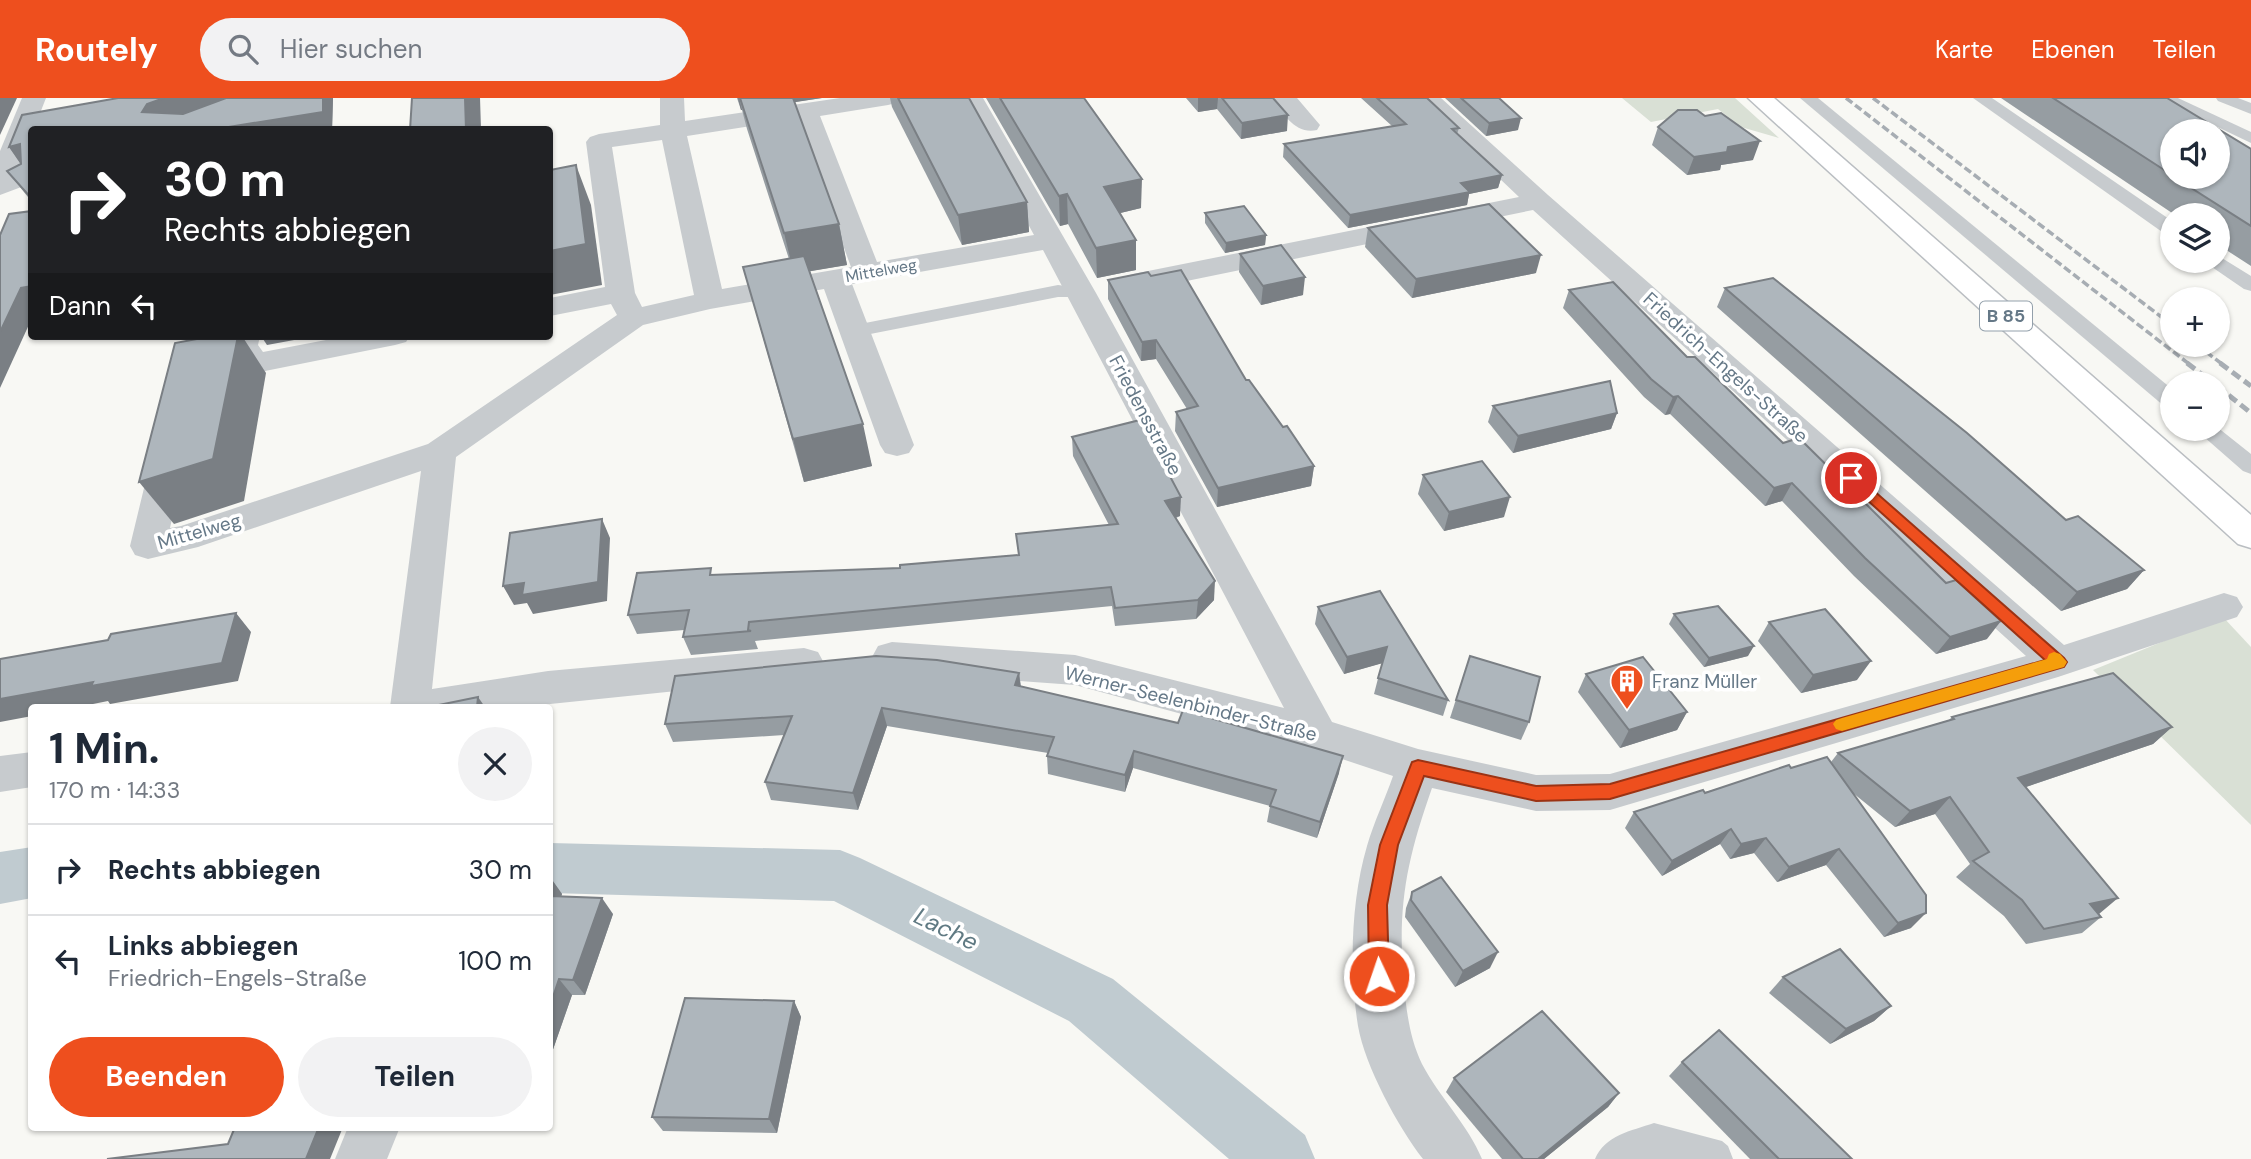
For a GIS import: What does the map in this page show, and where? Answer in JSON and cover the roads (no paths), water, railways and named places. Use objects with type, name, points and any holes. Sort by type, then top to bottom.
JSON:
[{"type":"main road","name":"B 85","points":[[1760,98],[2251,535]]},
{"type":"street","points":[[0,185],[34,98]]},
{"type":"street","points":[[672,98],[673,131],[710,300]]},
{"type":"street","points":[[626,306],[599,142],[673,131],[789,108],[888,98]]},
{"type":"street","name":"Friedensstraße","points":[[971,98],[1081,293],[1318,734]]},
{"type":"street","points":[[1283,98],[1308,125]]},
{"type":"street","name":"Friedrich-Engels-Straße","points":[[1427,98],[1539,201],[2059,662]]},
{"type":"street","points":[[789,108],[867,272]]},
{"type":"street","points":[[0,185],[28,174]]},
{"type":"street","points":[[0,185],[28,182]]},
{"type":"street","points":[[1081,293],[1539,201]]},
{"type":"street","name":"Mittelweg","points":[[553,307],[626,306],[710,300],[1051,240]]},
{"type":"street","points":[[835,278],[897,445]]},
{"type":"street","name":"Mittelweg","points":[[176,428],[148,546],[185,538],[440,452],[626,306]]},
{"type":"street","points":[[215,371],[250,350],[354,340]]},
{"type":"street","points":[[410,704],[440,452]]},
{"type":"street","name":"Werner-Seelenbinder-Straße","points":[[455,704],[543,697],[880,656],[1075,670],[1318,734],[1418,768],[1536,793],[1610,792],[2059,662],[2224,607]]},
{"type":"street","points":[[1418,768],[1389,845],[1378,905],[1377,951],[1383,1027],[1402,1078],[1427,1122],[1456,1159]]},
{"type":"street","points":[[0,774],[28,769]]},
{"type":"street","points":[[361,1159],[372,1131]]},
{"type":"lane","points":[[1808,98],[2160,391]]},
{"type":"lane","points":[[1982,98],[2160,222]]},
{"type":"lane","points":[[2165,98],[2251,138]]},
{"type":"lane","points":[[2224,98],[2251,109]]},
{"type":"lane","points":[[2230,271],[2251,285]]},
{"type":"lane","points":[[855,331],[1058,290],[1081,293]]},
{"type":"lane","points":[[2221,441],[2251,466]]},
{"type":"lane","points":[[1613,1159],[1620,1153],[1654,1141],[1709,1154],[1715,1159]]},
{"type":"waterway","name":"Lache","points":[[553,868],[840,876],[1091,1000],[1281,1159]]},
{"type":"waterway","name":"Lache","points":[[0,878],[28,873]]},
{"type":"railway","points":[[1846,98],[2189,364]]},
{"type":"railway","points":[[1873,98],[2160,316]]},
{"type":"railway","points":[[2213,357],[2222,364]]},
{"type":"railway","points":[[2187,363],[2197,371]]},
{"type":"railway","points":[[2220,363],[2251,386]]},
{"type":"railway","points":[[2230,396],[2251,413]]},
{"type":"place","name":"Franz Müller","points":[[1627,711]]}]
